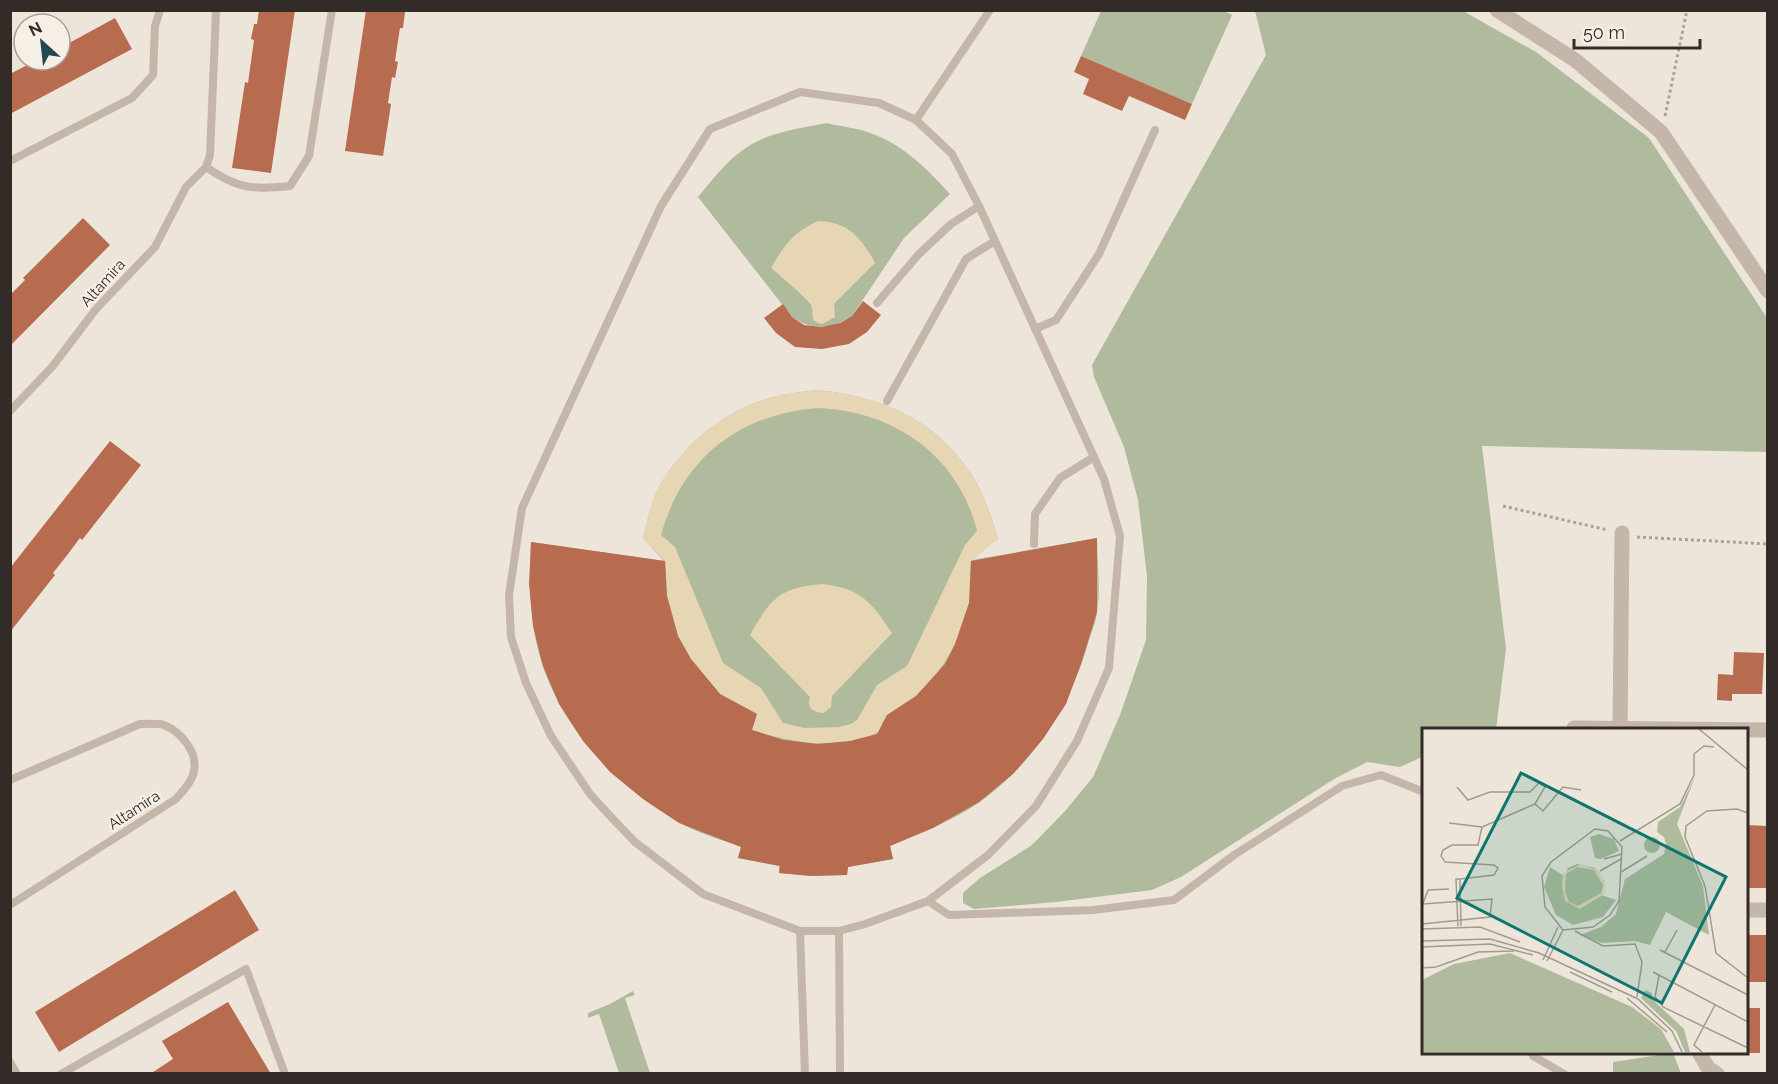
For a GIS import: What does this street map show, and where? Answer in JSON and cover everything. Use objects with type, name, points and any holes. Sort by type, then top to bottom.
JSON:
[{"type":"street","points":[[1497,10],[1575,60],[1661,132],[1767,291]]},
{"type":"street","points":[[1620,728],[1622,533]]},
{"type":"street","points":[[1748,730],[1767,730]]},
{"type":"street","points":[[1748,910],[1767,910]]},
{"type":"street","points":[[1700,1054],[1708,1068],[1717,1074]]},
{"type":"lane","points":[[10,161],[132,98],[153,75],[155,26],[160,10]]},
{"type":"lane","points":[[216,10],[210,155],[206,167],[226,181],[258,189],[290,186],[309,156],[332,10]]},
{"type":"lane","points":[[916,120],[990,10]]},
{"type":"lane","points":[[800,92],[879,103],[916,120],[952,154],[979,206],[1104,479],[1120,536],[1109,668],[1077,741],[1036,806],[988,855],[928,901],[839,931],[800,931],[703,894],[635,842],[590,794],[551,736],[526,683],[511,637],[509,595],[522,508],[662,206],[710,129],[800,92]]},
{"type":"lane","points":[[1035,329],[1056,320],[1099,254],[1155,130]]},
{"type":"lane","name":"Altamira","points":[[10,411],[52,367],[96,309],[155,247],[186,188],[206,167]]},
{"type":"lane","points":[[877,303],[919,254],[951,224],[979,206]]},
{"type":"lane","points":[[887,401],[966,259],[995,241]]},
{"type":"lane","points":[[1034,544],[1035,514],[1060,478],[1094,458]]},
{"type":"lane","name":"Altamira","points":[[10,780],[140,724],[163,725],[180,736],[191,749],[195,769],[188,784],[176,799],[10,905]]},
{"type":"lane","points":[[928,901],[949,915],[1093,910],[1174,900],[1234,855],[1342,786],[1380,775],[1422,791]]},
{"type":"lane","points":[[800,931],[805,1074]]},
{"type":"lane","points":[[839,931],[840,1074]]},
{"type":"lane","points":[[61,1074],[246,969],[285,1074]]},
{"type":"lane","points":[[1532,1054],[1564,1074]]},
{"type":"lane","points":[[10,1062],[17,1074]]},
{"type":"path","points":[[1661,132],[1687,10]]},
{"type":"green space","points":[[1222,10],[1232,15],[1192,104],[1081,56],[1101,11]]},
{"type":"green space","points":[[1255,11],[1463,11],[1536,52],[1649,138],[1767,318],[1767,452],[1482,446],[1506,649],[1496,728],[1422,728],[1422,757],[1400,767],[1367,762],[1334,779],[1181,877],[1152,890],[974,909],[963,903],[963,893],[980,878],[1032,845],[1066,810],[1093,777],[1120,715],[1146,640],[1147,576],[1138,500],[1124,447],[1094,377],[1092,365],[1266,55]]},
{"type":"green space","points":[[827,123],[868,132],[885,139],[906,152],[950,194],[904,238],[852,316],[837,324],[822,327],[807,325],[792,317],[698,197],[727,164],[747,147],[776,134]]},
{"type":"green space","points":[[818,390],[864,398],[905,414],[940,438],[956,455],[980,489],[998,538],[972,560],[1097,538],[1099,594],[1094,625],[1070,692],[1047,733],[1017,770],[970,809],[890,846],[893,859],[848,867],[847,875],[811,876],[779,873],[779,866],[738,858],[741,847],[677,821],[651,804],[603,763],[564,713],[550,685],[539,655],[533,624],[530,573],[531,542],[664,561],[643,538],[658,489],[677,460],[716,424],[747,406],[776,396]]},
{"type":"green space","points":[[633,991],[635,995],[625,998],[650,1073],[619,1073],[599,1014],[588,1018],[588,1013]]},
{"type":"green space","points":[[1673,1054],[1681,1073],[1613,1073],[1613,1062]]},
{"type":"sand","points":[[818,221],[838,224],[846,228],[859,239],[875,263],[834,304],[835,317],[822,324],[813,319],[809,302],[771,268],[790,240]]},
{"type":"sand","points":[[818,390],[864,398],[885,405],[905,414],[940,438],[976,481],[998,538],[971,561],[969,603],[966,616],[962,629],[943,665],[913,699],[885,719],[882,724],[884,729],[853,741],[836,743],[802,742],[752,730],[757,714],[720,694],[691,659],[678,636],[667,596],[665,561],[643,538],[658,489],[677,460],[702,435],[731,414],[747,406],[776,396]],"holes":[[[819,408],[847,411],[873,418],[897,429],[919,442],[939,460],[955,480],[968,504],[977,531],[965,545],[907,666],[877,685],[857,720],[851,724],[839,727],[804,728],[783,723],[761,688],[723,663],[675,547],[661,535],[671,507],[684,483],[700,462],[718,445],[740,430],[764,419],[790,412]]]},
{"type":"sand","points":[[824,584],[848,590],[865,599],[892,633],[832,696],[831,707],[824,713],[811,709],[810,697],[750,635],[764,612],[778,597],[797,588]]},
{"type":"building","points":[[259,10],[295,10],[271,173],[232,168],[245,82],[248,83],[254,40],[251,39]]},
{"type":"building","points":[[366,10],[402,10],[405,12],[395,61],[398,62],[395,78],[392,77],[388,103],[391,104],[383,156],[345,151]]},
{"type":"building","points":[[115,18],[132,49],[10,114],[10,74],[14,72],[72,72],[72,41]]},
{"type":"building","points":[[1081,56],[1192,104],[1185,120],[1129,96],[1122,111],[1083,94],[1089,79],[1074,72]]},
{"type":"building","points":[[83,218],[110,245],[10,346],[10,295],[25,280],[23,278]]},
{"type":"building","points":[[863,301],[881,315],[867,332],[849,344],[822,349],[795,347],[776,333],[764,318],[783,304],[792,317],[804,325],[821,327],[840,323],[852,316]]},
{"type":"building","points":[[110,441],[141,465],[82,540],[80,538],[53,573],[55,575],[10,632],[10,568]]},
{"type":"building","points":[[1097,538],[1097,612],[1066,704],[1043,739],[1014,773],[979,802],[933,828],[890,846],[893,859],[848,867],[847,875],[811,876],[779,873],[780,866],[738,858],[741,847],[679,823],[643,799],[610,772],[583,741],[559,704],[543,666],[533,626],[529,584],[531,542],[665,561],[667,596],[678,636],[691,659],[720,694],[757,714],[752,730],[784,740],[817,744],[850,741],[877,734],[887,715],[916,696],[945,664],[955,644],[969,603],[971,561]]},
{"type":"building","points":[[1734,652],[1764,653],[1762,694],[1732,694],[1732,701],[1717,700],[1718,674],[1733,675]]},
{"type":"building","points":[[1748,825],[1767,826],[1767,888],[1748,888]]},
{"type":"building","points":[[235,890],[259,930],[59,1052],[35,1012]]},
{"type":"building","points":[[1748,935],[1767,935],[1767,982],[1748,982]]},
{"type":"building","points":[[228,1002],[271,1074],[150,1074],[173,1059],[162,1041]]},
{"type":"building","points":[[1748,1008],[1760,1008],[1760,1053],[1748,1053]]}]
